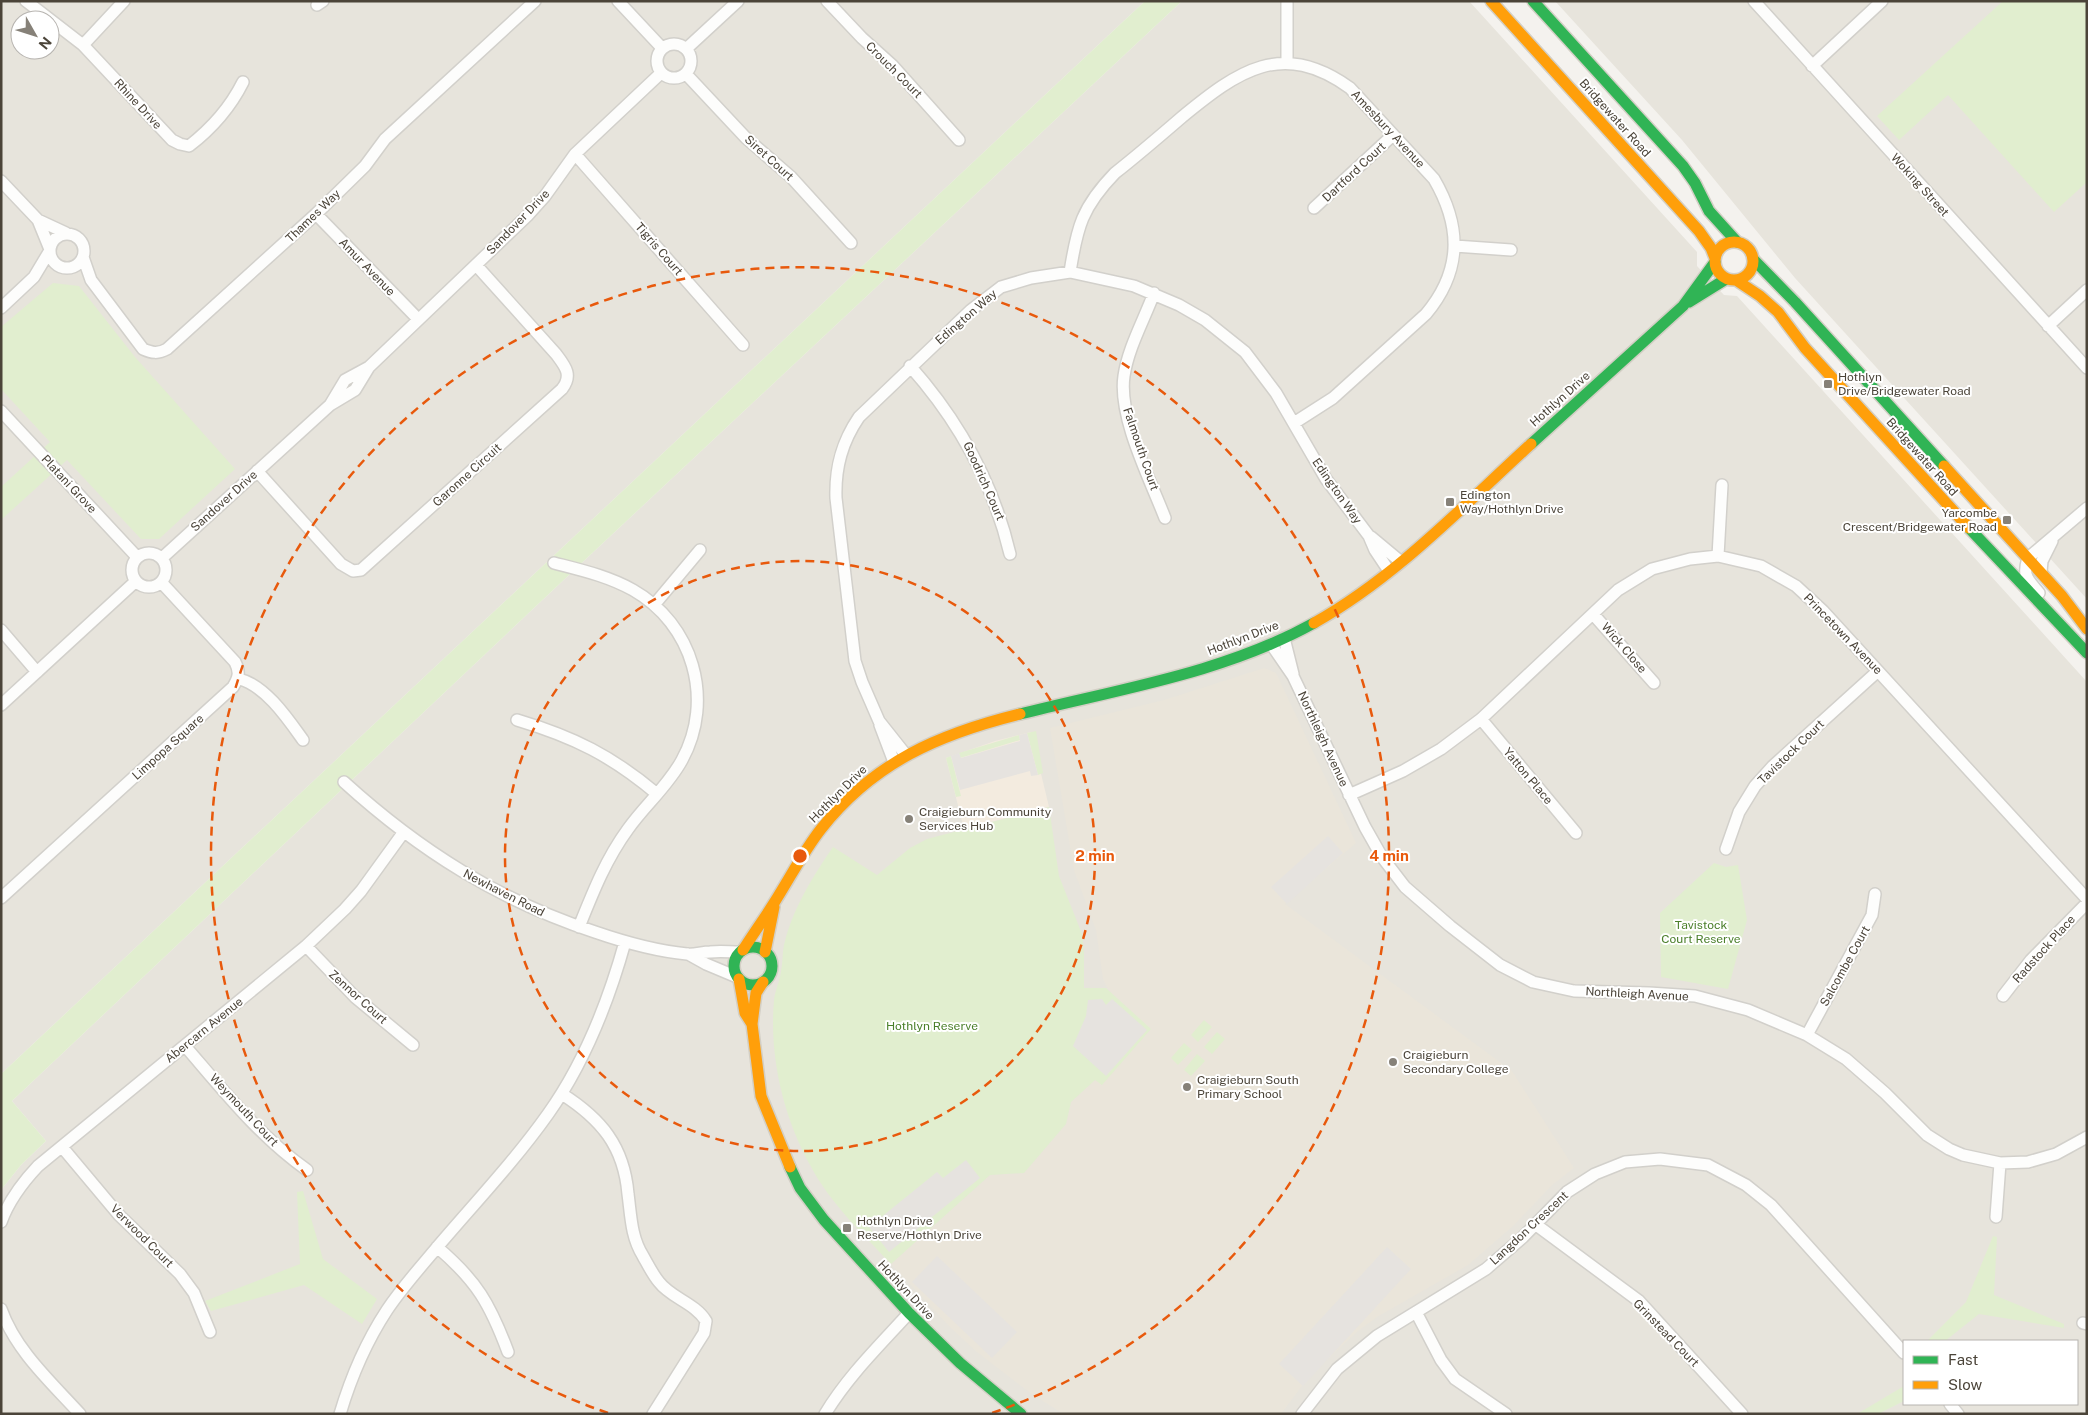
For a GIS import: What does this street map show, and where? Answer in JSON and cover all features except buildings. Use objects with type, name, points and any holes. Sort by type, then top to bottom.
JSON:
[{"type":"street","name":"Rhine Drive","points":[[26,1],[83,45],[172,140],[180,144],[189,146],[198,139],[235,96],[243,82]]},
{"type":"street","points":[[83,45],[124,1]]},
{"type":"street","name":"Thames Way","points":[[83,257],[91,280],[144,349],[159,353],[174,343],[316,214],[366,166],[385,139],[535,1]]},
{"type":"street","points":[[618,1],[662,48]]},
{"type":"street","points":[[686,49],[738,1]]},
{"type":"street","name":"Crouch Court","points":[[827,1],[862,38],[892,65],[960,140]]},
{"type":"street","name":"Bridgewater Road","points":[[1490,1],[1699,231],[1711,248],[1715,260]]},
{"type":"street","name":"Bridgewater Road","points":[[1533,1],[1683,166],[1695,183],[1709,211],[1737,242]]},
{"type":"street","name":"Woking Street","points":[[1754,1],[2087,368]]},
{"type":"street","points":[[1812,66],[1882,1]]},
{"type":"street","points":[[1287,3],[1287,63]]},
{"type":"street","points":[[673,44],[686,49],[691,60],[686,74],[669,78],[661,73],[656,62],[662,48],[673,44]]},
{"type":"street","name":"Amesbury Avenue","points":[[1070,272],[1076,234],[1091,200],[1115,173],[1225,83],[1238,75],[1264,66],[1287,63],[1310,67],[1337,78],[1350,88],[1434,180],[1443,195],[1452,220],[1455,246],[1452,266],[1446,283],[1426,314],[1333,398],[1294,423]]},
{"type":"street","name":"Sandover Drive","points":[[162,558],[330,405],[355,390],[369,367],[545,196],[575,154],[661,73]]},
{"type":"street","name":"Siret Court","points":[[686,74],[746,138],[792,177],[851,243]]},
{"type":"street","name":"Dartford Court","points":[[1314,208],[1393,135]]},
{"type":"street","name":"Tigris Court","points":[[575,154],[743,345]]},
{"type":"street","points":[[1,181],[38,220],[66,233],[75,235],[82,242],[83,257],[78,264],[34,277]]},
{"type":"street","name":"Amur Avenue","points":[[316,214],[418,319]]},
{"type":"street","points":[[38,220],[53,262],[66,268]]},
{"type":"street","points":[[1,308],[34,277],[55,237],[66,233]]},
{"type":"street","points":[[1731,242],[1737,242],[1748,248],[1754,260],[1751,271],[1747,276],[1731,280],[1718,272],[1715,260],[1721,247],[1731,242]]},
{"type":"street","points":[[1455,246],[1511,250]]},
{"type":"street","name":"Hothlyn Drive","points":[[742,951],[775,902],[809,844],[864,785],[894,762],[960,730],[1217,664],[1271,644],[1322,618],[1401,562],[1683,306],[1715,260]]},
{"type":"street","name":"Bridgewater Road","points":[[1754,260],[2041,572],[2087,629]]},
{"type":"street","name":"Garonne Circuit","points":[[257,471],[341,564],[354,571],[360,570],[562,389],[567,384],[567,369],[556,354],[476,264]]},
{"type":"street","name":"Thames Way","points":[[66,268],[91,280]]},
{"type":"street","name":"Edington Way","points":[[906,755],[879,721],[862,682],[852,644],[835,476],[847,435],[859,417],[970,310],[1001,287],[1031,278],[1070,272],[1115,281],[1154,293],[1205,320],[1245,352],[1276,393],[1326,479],[1369,536],[1375,550],[1389,571]]},
{"type":"street","name":"Bridgewater Road","points":[[1731,280],[1770,304],[1778,312],[1800,342],[2058,624],[2087,653]]},
{"type":"street","name":"Hothlyn Drive","points":[[1683,306],[1731,280]]},
{"type":"street","points":[[2048,326],[2087,290]]},
{"type":"street","name":"Falmouth Court","points":[[1154,293],[1124,374],[1124,396],[1134,436],[1165,518]]},
{"type":"street","name":"Goodrich Court","points":[[910,366],[948,412],[974,456],[1003,523],[1010,554]]},
{"type":"street","name":"Platani Grove","points":[[1,411],[137,557]]},
{"type":"street","points":[[1718,556],[1722,485]]},
{"type":"street","points":[[2058,624],[2053,608],[2026,577],[2025,568],[2028,558],[2087,508]]},
{"type":"street","name":"Edington Way","points":[[1369,536],[1401,562]]},
{"type":"street","points":[[2041,572],[2042,561],[2054,537]]},
{"type":"street","points":[[654,605],[700,550]]},
{"type":"street","points":[[148,552],[162,558],[166,575],[161,582],[150,587],[136,581],[132,564],[137,557],[148,552]]},
{"type":"street","name":"Princetown Avenue","points":[[1350,795],[1403,771],[1441,750],[1481,719],[1618,590],[1652,570],[1690,559],[1718,556],[1762,566],[1796,586],[1823,611],[2087,899]]},
{"type":"street","points":[[554,563],[614,581],[634,591],[654,605],[671,622],[686,647],[696,676],[698,695],[697,718],[688,749],[673,775],[616,846],[597,881],[579,927]]},
{"type":"street","points":[[1,705],[136,581]]},
{"type":"street","points":[[161,582],[234,662],[239,669],[239,679],[249,681],[260,689],[289,721],[303,740]]},
{"type":"street","name":"Wick Close","points":[[1593,614],[1654,683]]},
{"type":"street","points":[[1,630],[37,672]]},
{"type":"street","name":"Northleigh Avenue","points":[[1284,638],[1293,676]]},
{"type":"street","name":"Northleigh Avenue","points":[[1271,644],[1293,676],[1382,857],[1405,887],[1450,926],[1500,965],[1533,982],[1574,991],[1650,992],[1694,996],[1748,1010],[1807,1034],[1846,1059],[1885,1093],[1917,1126],[1936,1141],[1964,1155],[2000,1163],[2017,1163],[2056,1154],[2087,1137]]},
{"type":"street","name":"Tavistock Court","points":[[1726,849],[1738,812],[1755,786],[1773,766],[1878,671]]},
{"type":"street","name":"Limpopa Square","points":[[1,898],[233,687],[239,679]]},
{"type":"street","name":"Yatton Place","points":[[1481,719],[1576,833]]},
{"type":"street","points":[[517,720],[572,738],[599,752],[633,773],[657,794]]},
{"type":"street","points":[[879,721],[894,762]]},
{"type":"street","name":"Newhaven Road","points":[[344,782],[403,833],[440,858],[496,892],[547,915],[625,942],[688,954],[742,951]]},
{"type":"street","name":"Abercarn Avenue","points":[[1,1222],[11,1200],[28,1177],[306,946],[345,909],[361,891],[403,833]]},
{"type":"street","name":"Salcombe Court","points":[[1807,1034],[1872,915],[1874,894]]},
{"type":"street","name":"Hothlyn Drive","points":[[765,952],[775,902]]},
{"type":"street","name":"Radstock Place","points":[[2003,996],[2031,960],[2087,903]]},
{"type":"street","points":[[340,1414],[357,1366],[378,1326],[398,1295],[536,1130],[562,1094],[601,1018],[625,942]]},
{"type":"street","name":"Zennor Court","points":[[306,946],[355,998],[413,1045]]},
{"type":"street","points":[[754,947],[765,952],[771,960],[770,975],[758,985],[748,985],[738,978],[734,963],[742,951],[754,947]]},
{"type":"street","name":"Newhaven Road","points":[[688,954],[738,978]]},
{"type":"street","name":"Hothlyn Drive","points":[[738,978],[745,1013],[752,1024]]},
{"type":"street","name":"Hothlyn Drive","points":[[763,982],[756,994],[752,1024],[761,1096],[783,1154],[800,1188],[830,1227],[909,1313],[960,1363],[1021,1414]]},
{"type":"street","name":"Weymouth Court","points":[[185,1046],[257,1128],[287,1156],[308,1170]]},
{"type":"street","points":[[562,1094],[589,1114],[610,1136],[621,1160],[628,1192],[630,1225],[641,1254],[659,1283],[697,1311],[706,1321],[704,1333],[653,1414]]},
{"type":"street","name":"Verwood Court","points":[[62,1147],[119,1215],[180,1274],[194,1293],[210,1332]]},
{"type":"street","name":"Langdon Crescent","points":[[1302,1414],[1337,1369],[1377,1336],[1486,1269],[1510,1249],[1567,1192],[1595,1174],[1625,1162],[1660,1159],[1708,1165],[1746,1185],[1771,1206],[1903,1352]]},
{"type":"street","points":[[1996,1217],[2000,1163]]},
{"type":"street","name":"Grinstead Court","points":[[1535,1224],[1639,1301],[1742,1414]]},
{"type":"street","points":[[437,1248],[474,1284],[494,1314],[508,1352]]},
{"type":"street","points":[[1,1309],[9,1328],[23,1349],[80,1414]]},
{"type":"street","points":[[1416,1312],[1441,1360],[1456,1379],[1498,1412]]},
{"type":"street","points":[[825,1414],[836,1395],[863,1362],[909,1313]]},
{"type":"shaded area","points":[[1,1],[1145,1],[1,1074]]},
{"type":"shaded area","points":[[1182,1],[1469,1],[1697,252],[1697,266],[1724,295],[1737,296],[2087,682],[2087,1414],[1,1414],[1,1190],[21,1165],[46,1141],[12,1101],[587,558]]},
{"type":"shaded area","points":[[1555,1],[2087,1],[2087,599],[1795,278],[1682,140]]},
{"type":"shaded area","name":"Craigieburn Secondary College","points":[[1264,668],[1276,673],[1356,843],[1285,904],[1512,1071],[1574,1168],[1552,1185],[1513,1226],[1468,1265],[1377,1317],[1358,1331],[1310,1375],[1281,1414],[1064,1414],[1033,1395],[977,1352],[952,1329],[891,1264],[990,1175],[1024,1173],[1066,1124],[1071,1102],[1095,1080],[1103,1085],[1110,993],[1103,979],[1096,930],[1074,870],[1050,728],[1164,700]]},
{"type":"shaded area","points":[[1031,732],[1049,807],[964,829],[946,758],[995,741]]},
{"type":"shaded area","points":[[1027,733],[1038,775],[1031,776],[1030,771],[960,790],[951,756],[959,753],[961,758],[1020,741],[1019,735]]},
{"type":"shaded area","points":[[1328,836],[1343,853],[1287,904],[1271,887]]},
{"type":"shaded area","points":[[1102,999],[1106,1005],[1112,999],[1147,1030],[1106,1076],[1073,1046],[1086,1016],[1088,1000]]},
{"type":"shaded area","points":[[966,1160],[980,1178],[889,1252],[869,1227],[937,1172],[943,1178]]},
{"type":"shaded area","points":[[1387,1247],[1411,1269],[1303,1386],[1279,1364]]},
{"type":"shaded area","points":[[937,1256],[1017,1332],[992,1358],[912,1282]]},
{"type":"green space","points":[[1145,1],[1182,1],[587,558],[12,1101],[46,1141],[21,1165],[1,1190],[1,1074]]},
{"type":"green space","points":[[2003,1],[2087,1],[2087,182],[2054,212],[1948,95],[1899,140],[1877,116]]},
{"type":"green space","points":[[53,283],[79,286],[135,357],[235,469],[159,539],[141,539],[67,460],[1,520],[1,487],[50,442],[1,389],[1,327]]},
{"type":"green space","points":[[1036,731],[1043,773],[1038,775],[1027,733]]},
{"type":"green space","points":[[1019,735],[1020,740],[960,758],[959,753]]},
{"type":"green space","points":[[951,756],[961,796],[956,797],[946,758]]},
{"type":"green space","name":"Hothlyn Reserve","points":[[1049,807],[1059,876],[1082,934],[1084,988],[1106,988],[1151,1029],[1102,1085],[1095,1080],[1071,1102],[1066,1124],[1024,1173],[990,1175],[891,1264],[847,1217],[818,1179],[800,1146],[785,1106],[776,1064],[773,1021],[783,948],[792,919],[804,894],[833,847],[877,875],[910,848],[927,839]]},
{"type":"green space","name":"Tavistock Court Reserve","points":[[1714,863],[1726,867],[1738,865],[1747,920],[1728,989],[1661,977],[1660,913]]},
{"type":"green space","points":[[1204,1020],[1212,1027],[1198,1042],[1191,1035]]},
{"type":"green space","points":[[1217,1032],[1225,1039],[1212,1054],[1204,1047]]},
{"type":"green space","points":[[1184,1043],[1192,1050],[1178,1065],[1171,1058]]},
{"type":"green space","points":[[1197,1054],[1205,1061],[1191,1076],[1184,1070]]},
{"type":"green space","points":[[303,1191],[323,1259],[377,1299],[362,1324],[304,1285],[211,1311],[205,1301],[300,1264],[297,1192]]},
{"type":"green space","points":[[1993,1236],[1997,1237],[1994,1295],[2064,1324],[2064,1328],[1979,1314],[1946,1340],[1928,1340],[1966,1302]]},
{"type":"green space","points":[[1903,1387],[1903,1402],[1878,1414],[1857,1414]]},
{"type":"traffic: fast","points":[[1533,1],[1683,166],[1695,183],[1709,211],[1737,242]]},
{"type":"traffic: fast","points":[[1754,260],[1795,302],[1944,466]]},
{"type":"traffic: fast","points":[[1531,444],[1683,306],[1715,262]]},
{"type":"traffic: fast","points":[[1689,302],[1726,279]]},
{"type":"traffic: fast","points":[[1969,528],[2087,653]]},
{"type":"traffic: fast","points":[[1020,714],[1208,667],[1244,655],[1314,623]]},
{"type":"traffic: fast","points":[[753,947],[760,948],[766,953],[771,959],[772,966],[771,973],[766,979],[760,984],[753,985],[746,984],[740,979],[735,973],[734,966],[735,959],[740,953],[746,948],[753,947]]},
{"type":"traffic: fast","points":[[790,1167],[800,1188],[824,1220],[909,1313],[960,1363],[1021,1414]]},
{"type":"traffic: slow","points":[[1491,1],[1699,231],[1711,248],[1715,258]]},
{"type":"traffic: slow","points":[[1734,242],[1748,247],[1753,261],[1748,275],[1734,280],[1720,275],[1715,261],[1720,247],[1734,242]]},
{"type":"traffic: slow","points":[[1736,280],[1760,296],[1778,312],[1805,348],[1969,528]]},
{"type":"traffic: slow","points":[[1314,623],[1344,605],[1401,563],[1531,444]]},
{"type":"traffic: slow","points":[[1944,466],[2062,596],[2087,629]]},
{"type":"traffic: slow","points":[[743,950],[814,838],[841,806],[863,786],[886,768],[935,742],[962,731],[1020,714]]},
{"type":"traffic: slow","points":[[765,952],[774,907]]},
{"type":"traffic: slow","points":[[739,979],[745,1013],[752,1024],[761,1096],[790,1167]]},
{"type":"traffic: slow","points":[[752,1024],[756,993],[763,982]]},
{"type":"place","name":"Hothlyn Drive/Bridgewater Road","points":[[1828,384]]},
{"type":"place","name":"Edington Way/Hothlyn Drive","points":[[1450,502]]},
{"type":"place","name":"Yarcombe Crescent/Bridgewater Road","points":[[2007,520]]},
{"type":"place","name":"Craigieburn Community Services Hub","points":[[909,819]]},
{"type":"place","name":"Craigieburn Secondary College","points":[[1393,1062]]},
{"type":"place","name":"Craigieburn South Primary School","points":[[1187,1087]]},
{"type":"place","name":"Hothlyn Drive Reserve/Hothlyn Drive","points":[[847,1228]]}]
